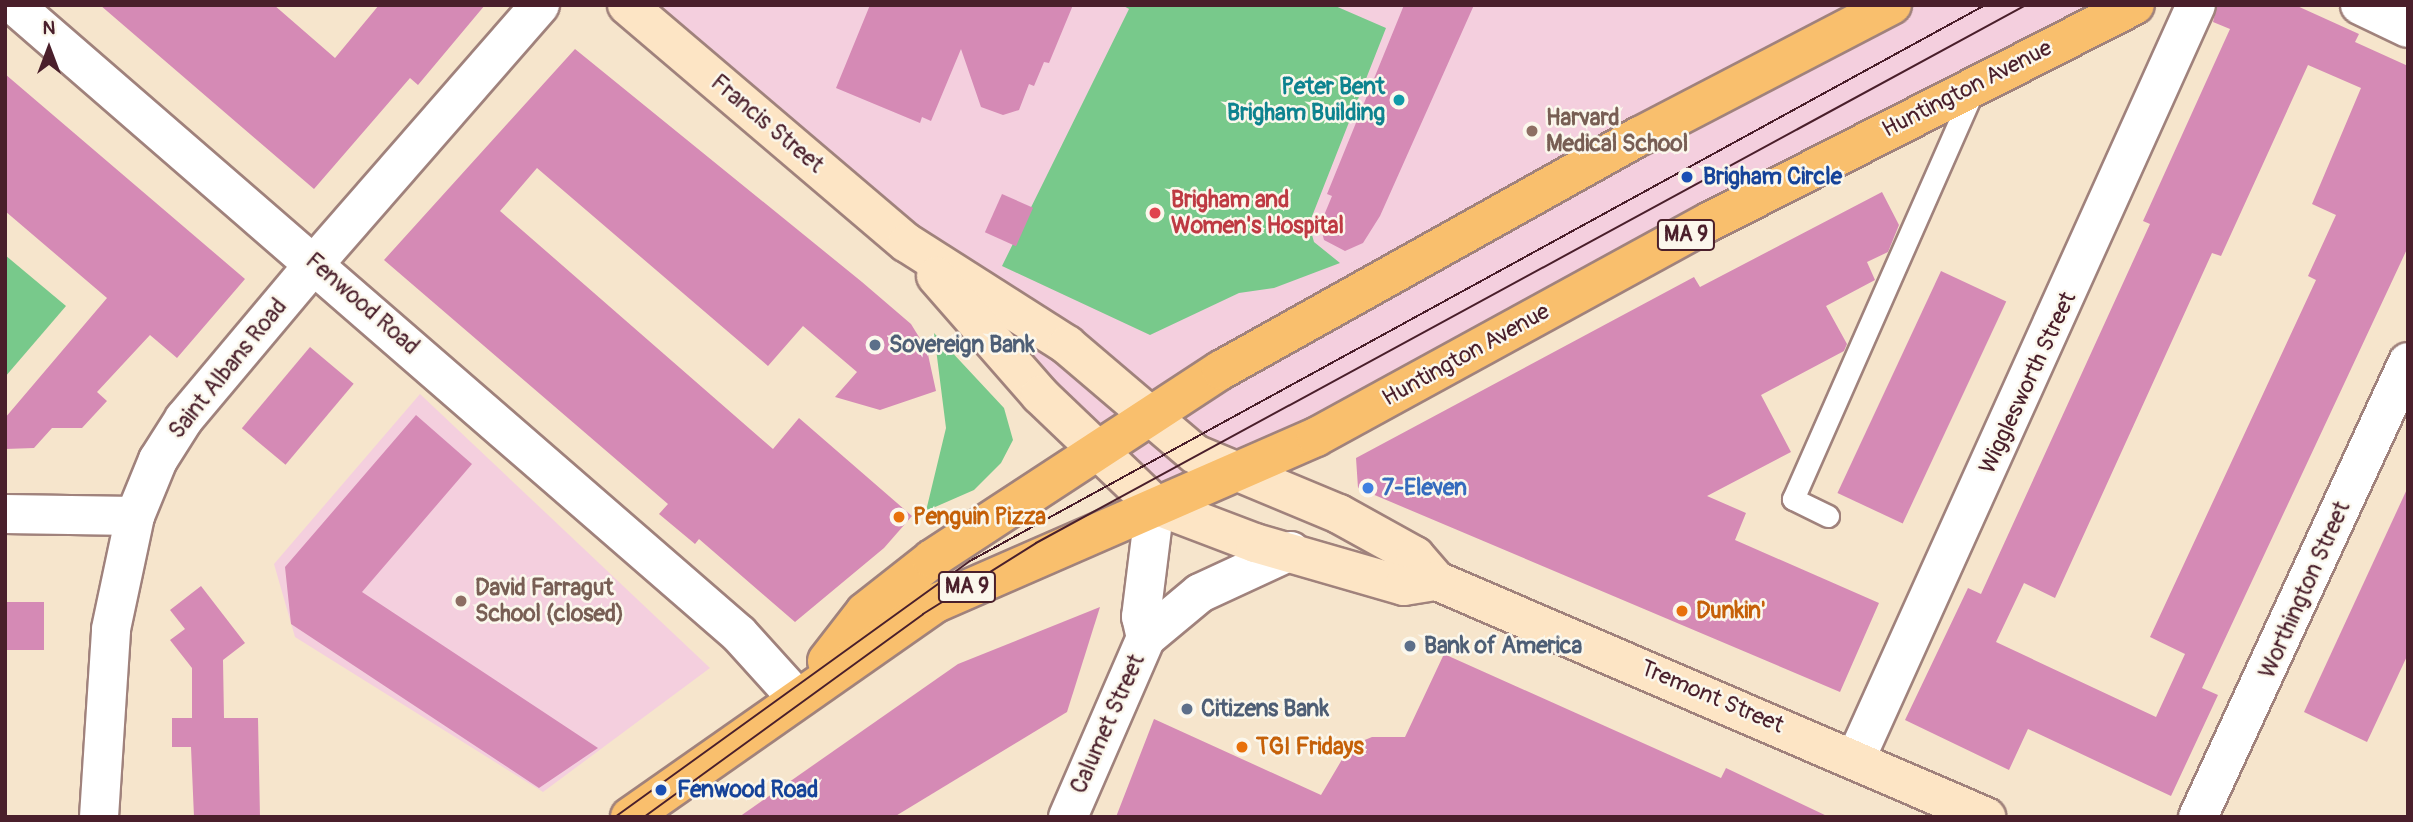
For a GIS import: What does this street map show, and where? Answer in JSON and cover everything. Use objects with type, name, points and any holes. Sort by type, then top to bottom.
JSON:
[{"type":"main road","name":"Francis Street","points":[[628,5],[907,243],[1067,345],[1195,454],[1241,470]]},
{"type":"main road","name":"Huntington Avenue","points":[[795,696],[865,612],[932,559],[1151,415],[1614,150],[1892,5]]},
{"type":"main road","name":"Huntington Avenue","points":[[630,817],[795,696],[936,603],[1155,505],[1316,437],[1976,83],[2135,5]]},
{"type":"main road","name":"Francis Street","points":[[907,243],[1027,382],[1155,505]]},
{"type":"main road","name":"Tremont Street","points":[[1241,470],[1415,556],[1437,581],[1856,758],[1986,817]]},
{"type":"main road","points":[[1155,505],[1404,586],[1437,581]]},
{"type":"street","name":"Fenwood Road","points":[[14,5],[315,263],[739,634],[795,696]]},
{"type":"street","name":"Saint Albans Road","points":[[99,817],[107,662],[135,516],[184,419],[315,263],[540,5]]},
{"type":"street","name":"Wigglesworth Street","points":[[1856,758],[2196,5]]},
{"type":"street","points":[[2360,5],[2408,27]]},
{"type":"street","name":"Worthington Street","points":[[2198,817],[2408,362]]},
{"type":"street","name":"Calumet Street","points":[[1068,817],[1146,638],[1141,618],[1155,505]]},
{"type":"street","points":[[5,513],[135,516]]},
{"type":"street","points":[[1146,638],[1200,593],[1291,551]]},
{"type":"lane","points":[[1828,516],[1793,499],[1976,83]]},
{"type":"shaded area","points":[[627,5],[2135,5],[1155,505],[907,243]]},
{"type":"shaded area","name":"David Farragut School (closed)","points":[[420,394],[710,668],[543,792],[295,637],[274,564]]},
{"type":"green space","points":[[1122,5],[1333,5],[1386,28],[1309,224],[1314,242],[1340,263],[1274,288],[1239,293],[1150,335],[1002,266],[1129,9]]},
{"type":"green space","points":[[5,255],[66,306],[5,377]]},
{"type":"green space","points":[[934,333],[1004,408],[1013,440],[1001,463],[974,490],[926,511],[946,428]]},
{"type":"building","points":[[100,5],[274,5],[335,58],[379,5],[485,5],[418,85],[410,78],[314,189]]},
{"type":"building","points":[[870,5],[1073,5],[1049,63],[1044,62],[1034,86],[1029,84],[1019,110],[1003,115],[981,107],[961,49],[931,121],[922,117],[920,123],[836,88]]},
{"type":"building","name":"Peter Bent Brigham Building","points":[[1404,5],[1474,5],[1380,216],[1363,243],[1345,251],[1324,240],[1320,225],[1332,196],[1327,194]]},
{"type":"building","points":[[2217,5],[2295,5],[2359,34],[2355,42],[2408,66],[2408,247],[2202,688],[2218,695],[2171,796],[2028,729],[2009,770],[1905,720],[1968,588],[1981,594],[2150,224],[2143,221],[2230,29],[2213,22]],"holes":[[[2308,65],[2361,88],[2312,204],[2336,215],[2308,276],[2316,280],[2150,637],[2185,654],[2156,717],[1996,642],[2024,583],[2055,598],[2212,253],[2221,256]]]},
{"type":"building","points":[[575,49],[862,282],[911,324],[927,350],[936,391],[880,410],[835,397],[857,372],[803,326],[768,366],[537,168],[500,211],[773,449],[799,418],[912,516],[884,548],[795,622],[699,539],[695,544],[659,514],[668,504],[384,260]]},
{"type":"building","points":[[5,74],[245,279],[177,358],[150,335],[97,392],[107,401],[82,428],[52,428],[34,448],[5,449],[5,418],[107,298],[5,211]]},
{"type":"building","points":[[1882,192],[1899,225],[1888,252],[1867,262],[1875,280],[1826,306],[1847,344],[1844,351],[1761,395],[1791,452],[1707,496],[1746,513],[1735,540],[1879,603],[1840,692],[1358,488],[1356,458],[1694,277],[1700,287]]},
{"type":"building","points":[[1002,194],[1033,208],[1016,246],[985,232]]},
{"type":"building","points":[[1941,271],[2006,301],[1903,523],[1837,493]]},
{"type":"building","points":[[310,347],[354,384],[286,465],[242,428]]},
{"type":"building","points":[[416,415],[472,464],[362,592],[598,748],[539,788],[291,624],[285,567]]},
{"type":"building","points":[[2408,487],[2408,654],[2367,742],[2304,712]]},
{"type":"building","points":[[201,586],[245,643],[223,660],[224,718],[258,718],[260,817],[194,817],[191,747],[172,747],[172,718],[192,718],[192,668],[170,640],[185,629],[170,610]]},
{"type":"building","points":[[5,602],[44,602],[44,650],[5,650]]},
{"type":"building","points":[[1100,607],[1067,712],[894,817],[739,817],[958,664]]},
{"type":"building","points":[[1444,654],[1721,778],[1726,768],[1829,817],[1116,817],[1154,719],[1321,795],[1350,746],[1372,737],[1405,737]]},
{"type":"tram line","points":[[615,817],[970,561],[1985,5]]},
{"type":"tram line","points":[[644,817],[923,614],[1036,543],[2026,5]]},
{"type":"place","name":"Peter Bent Brigham Building","points":[[1399,100]]},
{"type":"place","name":"Harvard Medical School","points":[[1532,131]]},
{"type":"place","name":"Brigham Circle","points":[[1687,177]]},
{"type":"place","name":"Brigham and Women's Hospital","points":[[1155,213]]},
{"type":"place","name":"Sovereign Bank","points":[[875,345]]},
{"type":"place","name":"7-Eleven","points":[[1368,488]]},
{"type":"place","name":"Penguin Pizza","points":[[899,517]]},
{"type":"place","name":"David Farragut School (closed)","points":[[461,601]]},
{"type":"place","name":"Dunkin'","points":[[1682,611]]},
{"type":"place","name":"Bank of America","points":[[1410,646]]},
{"type":"place","name":"Citizens Bank","points":[[1187,709]]},
{"type":"place","name":"TGI Fridays","points":[[1242,747]]},
{"type":"place","name":"Fenwood Road","points":[[661,790]]}]
